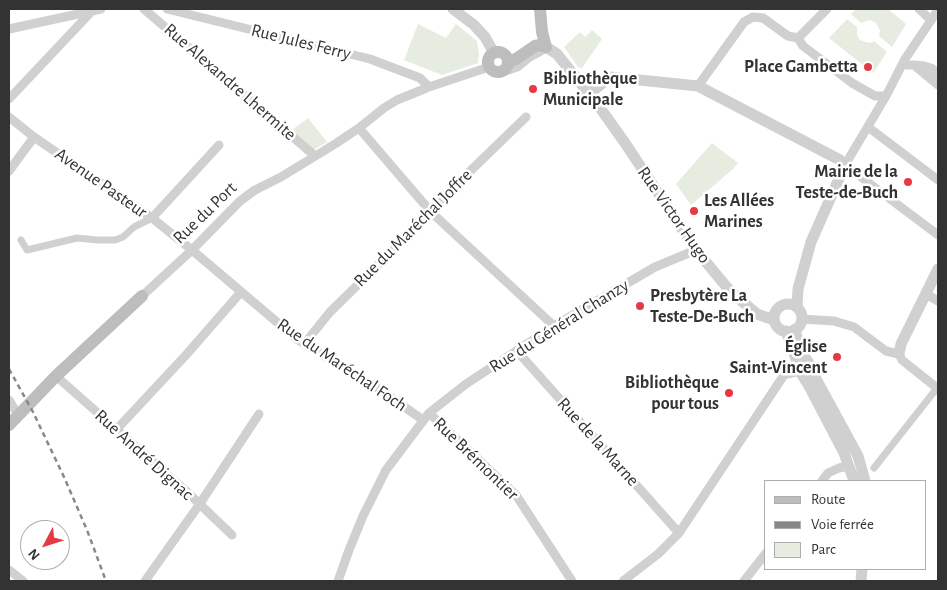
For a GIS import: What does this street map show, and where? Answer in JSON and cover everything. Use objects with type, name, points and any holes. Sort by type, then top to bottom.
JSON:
[{"type":"main road","points":[[540,9],[542,32],[546,47]]},
{"type":"main road","points":[[507,65],[506,55],[500,52],[491,54],[488,60],[489,67],[497,72],[535,46],[546,47]]},
{"type":"main road","name":"Rue du Port","points":[[13,420],[56,376],[142,296]]},
{"type":"street","name":"Rue Alexandre Lhermite","points":[[144,9],[315,156]]},
{"type":"street","name":"Rue Jules Ferry","points":[[167,9],[192,12],[370,59],[420,78],[429,87]]},
{"type":"street","points":[[453,9],[480,31],[494,53]]},
{"type":"street","points":[[798,38],[827,9]]},
{"type":"street","points":[[919,9],[932,20]]},
{"type":"street","points":[[9,29],[97,10]]},
{"type":"street","points":[[9,99],[97,10]]},
{"type":"street","points":[[797,307],[798,289],[811,242],[845,165],[886,96],[905,59],[938,10]]},
{"type":"street","points":[[698,86],[751,13],[763,18],[788,36],[798,38],[803,46],[852,83],[874,96],[886,96]]},
{"type":"street","name":"Rue Victor Hugo","points":[[546,47],[556,54],[589,94],[625,143],[696,250],[730,291],[757,314],[774,320]]},
{"type":"street","points":[[902,65],[924,66],[932,68],[938,73]]},
{"type":"street","points":[[914,65],[938,85]]},
{"type":"street","name":"Rue du Port","points":[[142,296],[248,195],[315,156],[398,100],[429,87],[489,67]]},
{"type":"street","points":[[589,94],[610,77],[698,86],[840,160],[938,234]]},
{"type":"street","name":"Avenue Pasteur","points":[[9,117],[34,137],[152,218],[192,250]]},
{"type":"street","name":"Rue du Maréchal Joffre","points":[[305,343],[330,312],[427,217],[432,208],[526,117]]},
{"type":"street","points":[[868,127],[938,180]]},
{"type":"street","points":[[359,128],[430,212],[554,326]]},
{"type":"street","points":[[9,171],[34,137]]},
{"type":"street","points":[[21,240],[27,250],[77,238],[115,240],[124,238],[134,227],[152,218],[219,145]]},
{"type":"street","name":"Rue du Maréchal Foch","points":[[192,250],[298,340],[426,417]]},
{"type":"street","name":"Rue du Général Chanzy","points":[[338,581],[363,516],[386,470],[426,417],[466,384],[554,326],[655,267],[696,250]]},
{"type":"street","points":[[874,468],[938,388],[902,360],[899,354],[901,344],[938,270]]},
{"type":"street","points":[[116,430],[186,355],[241,292]]},
{"type":"street","points":[[926,294],[938,301]]},
{"type":"street","points":[[789,304],[800,310],[802,319],[800,324],[791,330],[782,331],[774,320],[775,312],[780,306],[789,304]]},
{"type":"street","points":[[802,319],[834,320],[854,327],[886,351],[899,354]]},
{"type":"street","points":[[791,330],[807,375],[854,480]]},
{"type":"street","name":"Rue de la Marne","points":[[517,351],[679,533]]},
{"type":"street","points":[[623,581],[658,554],[679,533],[784,375],[796,372],[807,375],[858,456],[864,480]]},
{"type":"street","name":"Rue André Dignac","points":[[56,376],[185,490],[232,535]]},
{"type":"street","points":[[9,400],[13,420]]},
{"type":"street","points":[[145,581],[199,505],[259,414]]},
{"type":"street","name":"Rue Brémontier","points":[[426,417],[516,495],[572,581]]},
{"type":"street","points":[[823,480],[828,473],[838,468],[849,466]]},
{"type":"street","points":[[744,581],[764,556]]},
{"type":"street","points":[[9,570],[23,581]]},
{"type":"green space","points":[[856,9],[888,9],[906,24],[892,47],[879,36],[880,31],[876,23],[870,20],[861,23],[851,14]]},
{"type":"green space","points":[[847,19],[857,27],[857,35],[860,40],[870,43],[874,41],[887,52],[873,73],[829,38]]},
{"type":"green space","points":[[418,24],[446,38],[456,24],[477,41],[478,63],[442,75],[404,60]]},
{"type":"green space","points":[[592,30],[602,39],[582,68],[578,67],[564,47],[580,32],[585,37]]},
{"type":"green space","points":[[308,118],[327,142],[313,150],[292,130]]},
{"type":"green space","points":[[712,143],[738,163],[691,205],[676,184]]},
{"type":"railway","points":[[9,369],[33,412],[64,477],[106,581]]},
{"type":"place","name":"Place Gambetta","points":[[868,67]]},
{"type":"place","name":"Bibliothèque Municipale","points":[[533,89]]},
{"type":"place","name":"Mairie de la Teste-de-Buch","points":[[908,182]]},
{"type":"place","name":"Les Allées Marines","points":[[694,211]]},
{"type":"place","name":"Presbytère La Teste-De-Buch","points":[[640,306]]},
{"type":"place","name":"Église Saint-Vincent","points":[[837,357]]},
{"type":"place","name":"Bibliothèque pour tous","points":[[729,393]]}]
